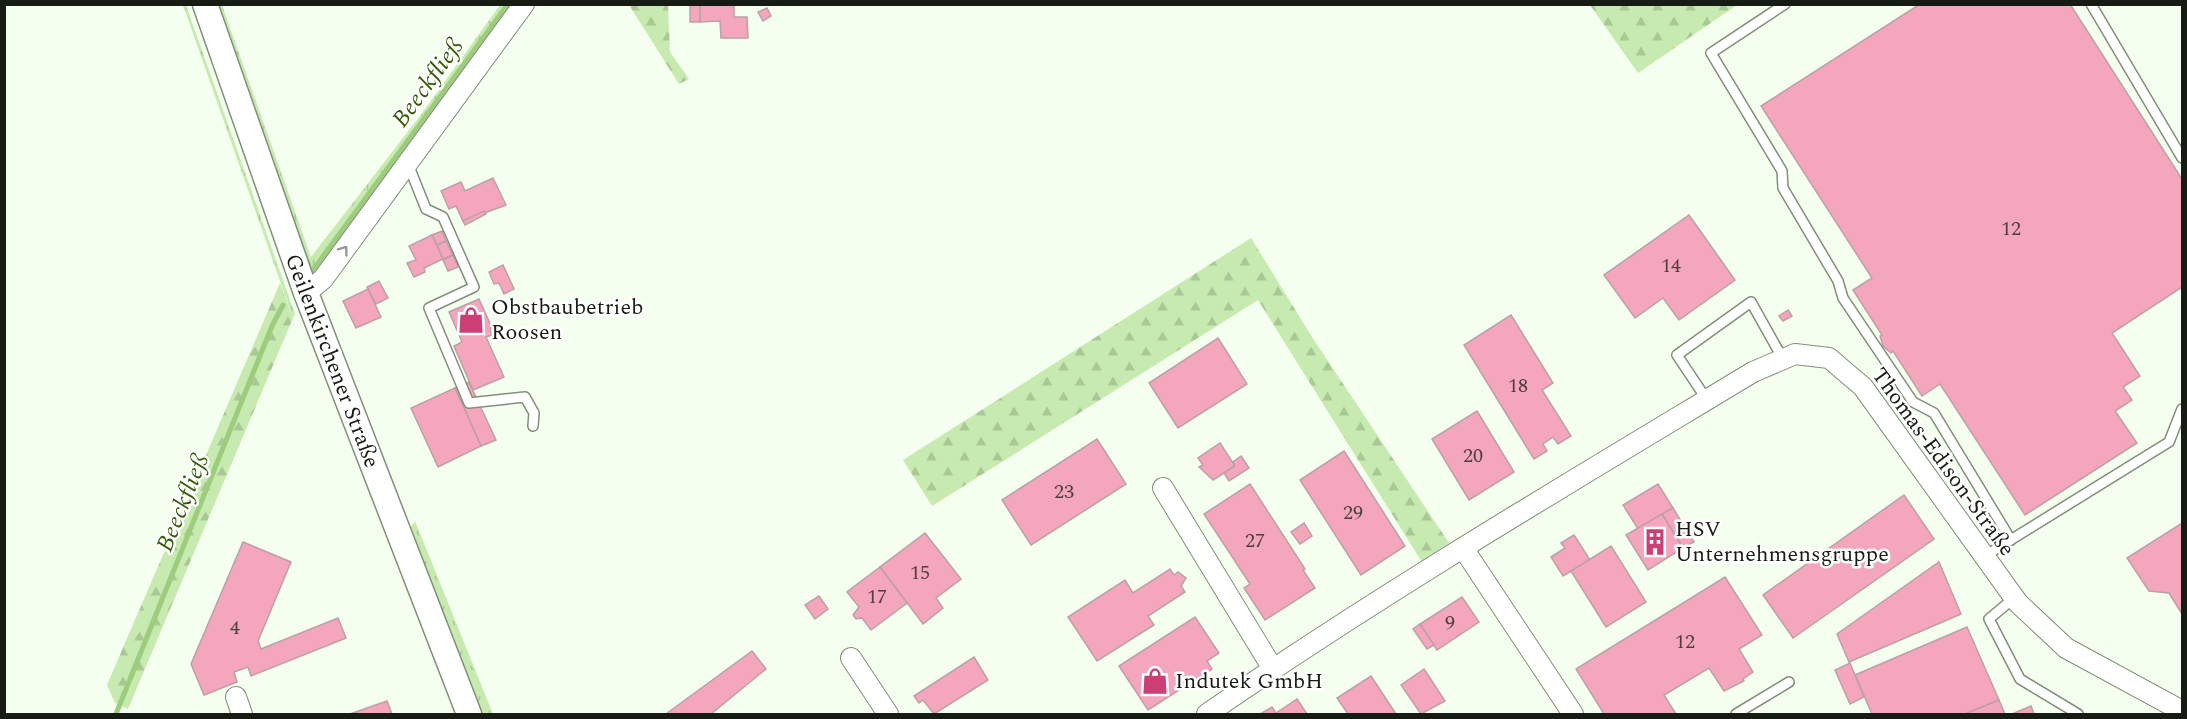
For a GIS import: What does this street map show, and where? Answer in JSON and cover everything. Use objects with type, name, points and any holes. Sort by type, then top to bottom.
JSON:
[{"type":"street","name":"Geilenkirchener Straße","points":[[205,4],[306,294],[469,714]]},
{"type":"street","points":[[306,294],[323,279],[524,4]]},
{"type":"street","name":"Thomas-Edison-Straße","points":[[1207,714],[1273,669],[1463,548],[1753,372],[1795,354],[1829,358],[1863,387],[2014,598],[2066,648],[2182,711]]},
{"type":"street","points":[[1163,488],[1273,669]]},
{"type":"street","points":[[1463,548],[1573,714]]},
{"type":"street","points":[[850,658],[888,714]]},
{"type":"lane","points":[[1785,4],[1711,53],[1782,171],[1783,188],[1838,281],[1843,298],[1913,402],[1934,413],[2011,540]]},
{"type":"lane","points":[[2091,4],[2182,158]]},
{"type":"lane","points":[[408,164],[426,209],[442,217],[474,287],[429,308],[470,403],[525,397],[534,413],[533,426]]},
{"type":"lane","points":[[1707,400],[1677,355],[1751,302],[1783,359]]},
{"type":"lane","points":[[1983,557],[2169,442],[2182,409]]},
{"type":"lane","points":[[2014,598],[1989,620],[2020,679],[2078,714]]},
{"type":"lane","points":[[1736,714],[1789,682]]},
{"type":"green space","points":[[183,5],[186,5],[295,314],[293,318]]},
{"type":"green space","points":[[215,5],[222,5],[311,257],[420,116],[500,5],[519,5],[314,276]]},
{"type":"green space","points":[[629,5],[668,5],[670,52],[689,79],[679,84]]},
{"type":"green space","points":[[1590,5],[1737,5],[1638,73]]},
{"type":"green space","points":[[1251,238],[1312,337],[1449,543],[1422,562],[1258,300],[932,506],[903,460]]},
{"type":"green space","points":[[280,283],[293,318],[128,709],[115,703],[107,685]]},
{"type":"green space","points":[[415,521],[493,714],[481,714],[408,531]]},
{"type":"building","points":[[700,4],[734,4],[734,17],[747,17],[748,38],[721,38],[720,21],[700,22]]},
{"type":"building","points":[[700,4],[700,22],[690,22],[690,5]]},
{"type":"building","points":[[1920,4],[2070,4],[2182,179],[2182,287],[2112,333],[2140,376],[2123,387],[2132,400],[2115,411],[2137,443],[2025,515],[1940,384],[1922,396],[1893,351],[1891,353],[1883,346],[1880,336],[1882,335],[1853,290],[1872,278],[1761,106]]},
{"type":"building","points":[[767,8],[771,16],[763,21],[758,12]]},
{"type":"building","points":[[493,178],[506,205],[463,221],[456,206],[449,209],[441,191],[461,182],[465,191]]},
{"type":"building","points":[[484,211],[486,214],[465,225],[463,221]]},
{"type":"building","points":[[1689,215],[1735,280],[1679,320],[1663,298],[1635,318],[1604,275]]},
{"type":"building","points":[[442,231],[446,241],[437,245],[432,235]]},
{"type":"building","points":[[432,235],[443,259],[424,268],[425,272],[414,277],[407,263],[416,260],[409,246]]},
{"type":"building","points":[[446,241],[453,255],[443,259],[437,245]]},
{"type":"building","points":[[453,255],[458,267],[448,271],[443,260]]},
{"type":"building","points":[[503,265],[514,289],[504,294],[499,283],[494,284],[489,272]]},
{"type":"building","points":[[379,281],[388,298],[376,304],[367,287]]},
{"type":"building","points":[[368,289],[381,317],[356,328],[343,301]]},
{"type":"building","points":[[479,299],[492,328],[490,329],[492,335],[486,337],[504,377],[473,390],[454,346],[462,342],[449,312]]},
{"type":"building","points":[[1788,310],[1792,316],[1783,321],[1779,316]]},
{"type":"building","points":[[1511,315],[1553,383],[1542,390],[1571,436],[1558,444],[1553,437],[1543,444],[1547,451],[1534,459],[1464,345]]},
{"type":"building","points":[[1218,338],[1247,384],[1178,428],[1149,383]]},
{"type":"building","points":[[469,382],[496,440],[481,446],[455,388]]},
{"type":"building","points":[[455,388],[481,446],[438,467],[411,408]]},
{"type":"building","points":[[1477,411],[1514,472],[1469,500],[1432,439]]},
{"type":"building","points":[[1097,439],[1126,484],[1031,545],[1002,500]]},
{"type":"building","points":[[1220,443],[1235,466],[1213,480],[1199,467],[1203,465],[1198,458]]},
{"type":"building","points":[[1344,451],[1405,546],[1361,575],[1300,480]]},
{"type":"building","points":[[1241,456],[1249,468],[1229,481],[1224,473],[1235,466],[1233,462]]},
{"type":"building","points":[[1250,484],[1315,588],[1265,620],[1244,588],[1250,584],[1204,514]]},
{"type":"building","points":[[1658,484],[1673,508],[1638,529],[1623,505]]},
{"type":"building","points":[[1904,495],[1934,539],[1793,638],[1763,595]]},
{"type":"building","points":[[1673,508],[1694,542],[1683,548],[1662,514]]},
{"type":"building","name":"HSV Unternehmensgruppe","points":[[1662,514],[1683,548],[1648,570],[1626,535]]},
{"type":"building","points":[[1304,523],[1312,536],[1300,544],[1291,532]]},
{"type":"building","points":[[2182,523],[2182,614],[2169,593],[2149,591],[2127,558]]},
{"type":"building","points":[[925,533],[961,579],[936,598],[943,608],[923,624],[880,567]]},
{"type":"building","points":[[1574,535],[1590,560],[1563,576],[1551,557],[1565,548],[1561,543]]},
{"type":"building","points":[[243,542],[291,562],[258,641],[261,649],[338,618],[346,638],[251,676],[248,667],[234,672],[237,682],[204,695],[191,664]]},
{"type":"building","points":[[1611,546],[1646,602],[1606,627],[1571,571]]},
{"type":"building","points":[[1939,562],[1961,614],[1849,662],[1837,634]]},
{"type":"building","points":[[880,567],[907,603],[871,630],[862,618],[856,619],[853,615],[859,607],[847,592]]},
{"type":"building","points":[[1170,569],[1174,575],[1178,572],[1186,578],[1181,586],[1185,592],[1148,616],[1154,625],[1097,661],[1068,617],[1125,580],[1133,593]]},
{"type":"building","points":[[1725,577],[1762,635],[1739,649],[1753,672],[1743,679],[1744,681],[1724,691],[1709,668],[1664,695],[1676,714],[1604,714],[1576,669]]},
{"type":"building","points":[[819,596],[828,609],[815,619],[805,605]]},
{"type":"building","points":[[1462,597],[1479,622],[1437,650],[1420,624]]},
{"type":"building","points":[[1195,617],[1219,653],[1207,661],[1212,669],[1148,710],[1119,666]]},
{"type":"building","points":[[1420,624],[1434,645],[1427,649],[1413,629]]},
{"type":"building","points":[[1967,627],[1999,700],[1965,714],[1872,714],[1855,675]]},
{"type":"building","points":[[752,651],[766,669],[711,714],[666,714]]},
{"type":"building","points":[[974,657],[988,680],[934,714],[923,700],[919,703],[914,696]]},
{"type":"building","points":[[1850,663],[1864,697],[1850,704],[1835,670]]},
{"type":"building","points":[[1424,669],[1445,701],[1421,714],[1401,685]]},
{"type":"building","points":[[1371,676],[1396,714],[1348,714],[1337,698]]},
{"type":"building","points":[[1297,699],[1307,714],[1260,714],[1272,707],[1276,713]]},
{"type":"building","points":[[1999,700],[2005,714],[1965,714]]},
{"type":"building","points":[[387,701],[392,714],[350,714]]},
{"type":"building","points":[[2031,706],[2034,714],[2012,714]]},
{"type":"waterway","name":"Beeckfließ","points":[[313,270],[508,4]]},
{"type":"waterway","name":"Beeckfließ","points":[[116,714],[272,326],[283,305]]},
{"type":"place","name":"Obstbaubetrieb Roosen","points":[[471,320]]},
{"type":"place","name":"HSV Unternehmensgruppe","points":[[1655,542]]},
{"type":"place","name":"Indutek GmbH","points":[[1155,681]]}]
